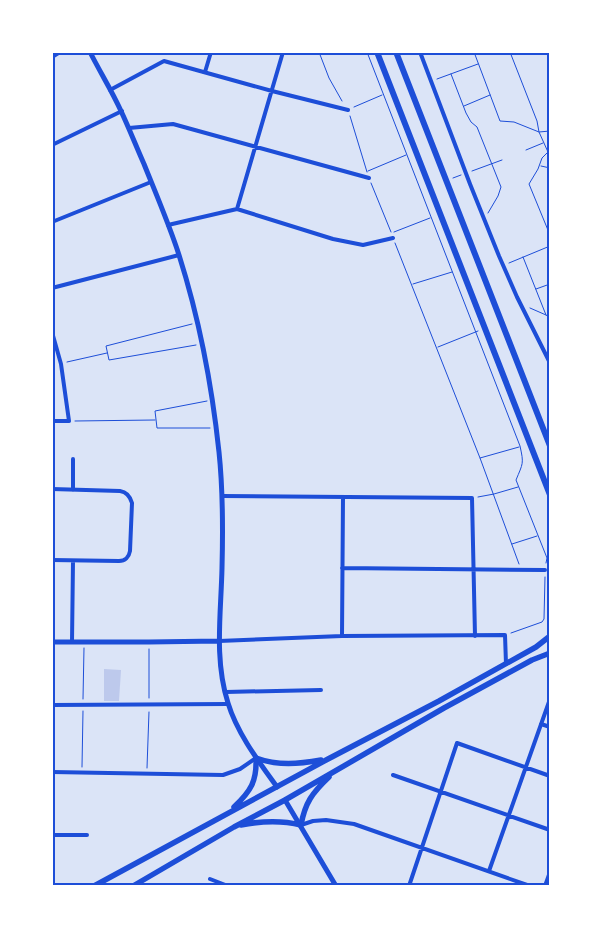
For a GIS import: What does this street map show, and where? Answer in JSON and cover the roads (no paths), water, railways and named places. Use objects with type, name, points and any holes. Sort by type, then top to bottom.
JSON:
[{"type":"main road","points":[[377,52],[550,495]]},
{"type":"main road","points":[[396,52],[550,446]]},
{"type":"main road","points":[[94,886],[439,701],[536,647],[550,636]]},
{"type":"main road","points":[[133,886],[234,826],[285,800],[444,708],[532,660],[550,653]]},
{"type":"main road","points":[[458,690],[463,698]]},
{"type":"main road","points":[[439,701],[443,704],[444,708]]},
{"type":"main road","points":[[226,814],[250,790],[257,771],[256,758],[269,762],[294,764],[328,759]]},
{"type":"main road","points":[[234,826],[276,821],[301,825],[304,811],[312,794],[336,770]]},
{"type":"street","points":[[52,57],[60,52]]},
{"type":"street","points":[[90,52],[122,112],[168,225],[179,255],[197,323],[212,400],[219,453],[222,496],[222,569],[219,641],[222,673],[228,704],[241,732],[256,758],[277,787]]},
{"type":"street","points":[[204,72],[210,52]]},
{"type":"street","points":[[237,210],[283,52]]},
{"type":"street","points":[[420,52],[430,82],[503,266],[550,363]]},
{"type":"street","points":[[110,90],[164,61],[348,110]]},
{"type":"street","points":[[52,145],[122,112]]},
{"type":"street","points":[[129,128],[173,124],[369,178]]},
{"type":"street","points":[[52,222],[151,182]]},
{"type":"street","points":[[168,225],[237,210],[333,239],[363,245],[393,238]]},
{"type":"street","points":[[52,288],[179,255]]},
{"type":"street","points":[[52,332],[61,364],[69,421],[52,421]]},
{"type":"street","points":[[73,490],[74,459]]},
{"type":"street","points":[[52,489],[123,491],[129,496],[132,503],[130,551],[125,560],[52,560]]},
{"type":"street","points":[[222,496],[472,498],[474,636]]},
{"type":"street","points":[[342,636],[343,497]]},
{"type":"street","points":[[72,642],[73,561]]},
{"type":"street","points":[[342,568],[545,570]]},
{"type":"street","points":[[52,642],[219,641],[342,636],[505,635],[506,664]]},
{"type":"street","points":[[226,692],[320,690]]},
{"type":"street","points":[[489,871],[550,699]]},
{"type":"street","points":[[52,705],[228,704]]},
{"type":"street","points":[[541,724],[550,727]]},
{"type":"street","points":[[409,886],[457,743],[550,776]]},
{"type":"street","points":[[52,772],[223,775],[240,769],[256,758]]},
{"type":"street","points":[[393,775],[550,830]]},
{"type":"street","points":[[285,800],[336,886]]},
{"type":"street","points":[[301,825],[326,820],[354,824],[530,886]]},
{"type":"street","points":[[52,834],[87,835]]},
{"type":"street","points":[[545,886],[550,872]]},
{"type":"street","points":[[210,879],[228,886]]}]
